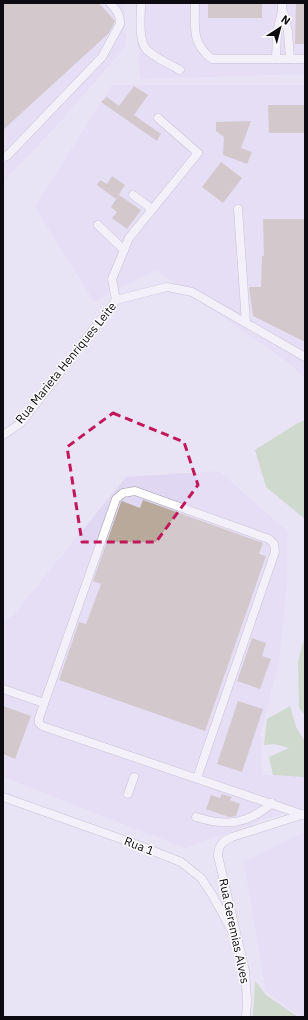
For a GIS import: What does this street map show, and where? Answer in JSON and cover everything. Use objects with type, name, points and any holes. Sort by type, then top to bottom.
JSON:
[{"type":"street","points":[[3,157],[7,156],[102,57],[120,24],[118,12],[110,3]]},
{"type":"street","points":[[141,3],[142,39],[146,48],[151,53],[180,70]]},
{"type":"street","points":[[195,3],[196,37],[201,49],[212,59],[305,59]]},
{"type":"street","points":[[276,59],[277,32],[282,7]]},
{"type":"street","points":[[282,7],[288,32],[290,59]]},
{"type":"street","points":[[116,300],[112,279],[128,238],[198,153],[158,118]]},
{"type":"street","points":[[133,195],[152,209]]},
{"type":"street","points":[[238,209],[246,323]]},
{"type":"street","points":[[98,226],[124,250]]},
{"type":"street","name":"Rua Marieta Henriques Leite","points":[[3,435],[21,423],[116,300],[167,286],[192,292],[305,357]]},
{"type":"street","points":[[197,778],[275,552],[274,544],[269,539],[135,491],[124,493],[116,499],[44,703],[39,718],[39,723],[42,726],[304,814]]},
{"type":"street","points":[[3,689],[44,703]]},
{"type":"street","points":[[128,794],[134,777]]},
{"type":"street","name":"Rua 1","points":[[3,797],[138,845],[181,862],[201,878],[213,896],[238,942]]},
{"type":"street","points":[[196,817],[209,821],[235,823],[261,813],[272,803]]},
{"type":"street","name":"Rua Geremias Alves","points":[[246,1017],[248,1000],[245,971],[218,856],[220,846],[225,840],[232,837],[304,814]]},
{"type":"highlighted area","points":[[113,413],[184,442],[198,485],[156,542],[82,542],[67,447]]},
{"type":"shaded area","points":[[3,3],[124,3],[126,46],[59,123],[3,182]]},
{"type":"shaded area","points":[[136,3],[305,3],[305,74],[140,79]]},
{"type":"shaded area","points":[[112,85],[305,85],[305,379],[289,363],[155,270],[94,302],[35,207]]},
{"type":"shaded area","points":[[219,471],[287,531],[287,579],[279,661],[261,732],[262,775],[305,776],[305,808],[269,818],[185,848],[3,777],[3,623],[15,613],[126,477]]},
{"type":"shaded area","points":[[305,832],[305,1017],[302,1017],[266,992],[244,862]]},
{"type":"green space","points":[[305,420],[305,519],[266,487],[255,450],[296,424]]},
{"type":"green space","points":[[305,635],[305,715],[299,708],[298,662]]},
{"type":"green space","points":[[290,706],[296,727],[305,741],[305,777],[273,775],[269,757],[289,748],[274,744],[264,745],[267,719]]},
{"type":"green space","points":[[255,981],[266,995],[298,1017],[253,1017]]},
{"type":"building","points":[[3,3],[99,3],[115,21],[109,33],[3,130]]},
{"type":"building","points":[[208,3],[262,3],[262,18],[208,18]]},
{"type":"building","points":[[296,3],[305,3],[305,44],[295,44]]},
{"type":"building","points":[[134,86],[148,95],[134,115],[161,134],[157,141],[101,102],[107,97],[119,106]]},
{"type":"building","points":[[268,105],[305,105],[305,133],[269,133]]},
{"type":"building","points":[[251,121],[241,148],[252,152],[247,164],[223,155],[224,137],[216,131],[216,122]]},
{"type":"building","points":[[221,162],[242,178],[223,203],[202,187]]},
{"type":"building","points":[[112,176],[125,185],[116,199],[97,185],[100,180],[107,184]]},
{"type":"building","points":[[119,195],[141,210],[127,229],[112,218],[117,212],[111,207]]},
{"type":"building","points":[[263,219],[305,219],[305,342],[253,316],[249,287],[261,287],[262,256],[264,256]]},
{"type":"building","points":[[143,500],[263,543],[259,554],[266,556],[205,731],[59,680],[79,622],[86,624],[101,584],[93,581],[121,502],[122,501],[140,508]]},
{"type":"building","points":[[252,638],[266,643],[262,656],[271,659],[260,689],[237,681]]},
{"type":"building","points":[[238,701],[263,709],[242,772],[217,764]]},
{"type":"building","points":[[3,706],[31,716],[15,759],[3,754]]},
{"type":"building","points":[[222,794],[232,797],[230,800],[240,804],[236,816],[229,817],[206,809],[211,795],[220,798]]}]
